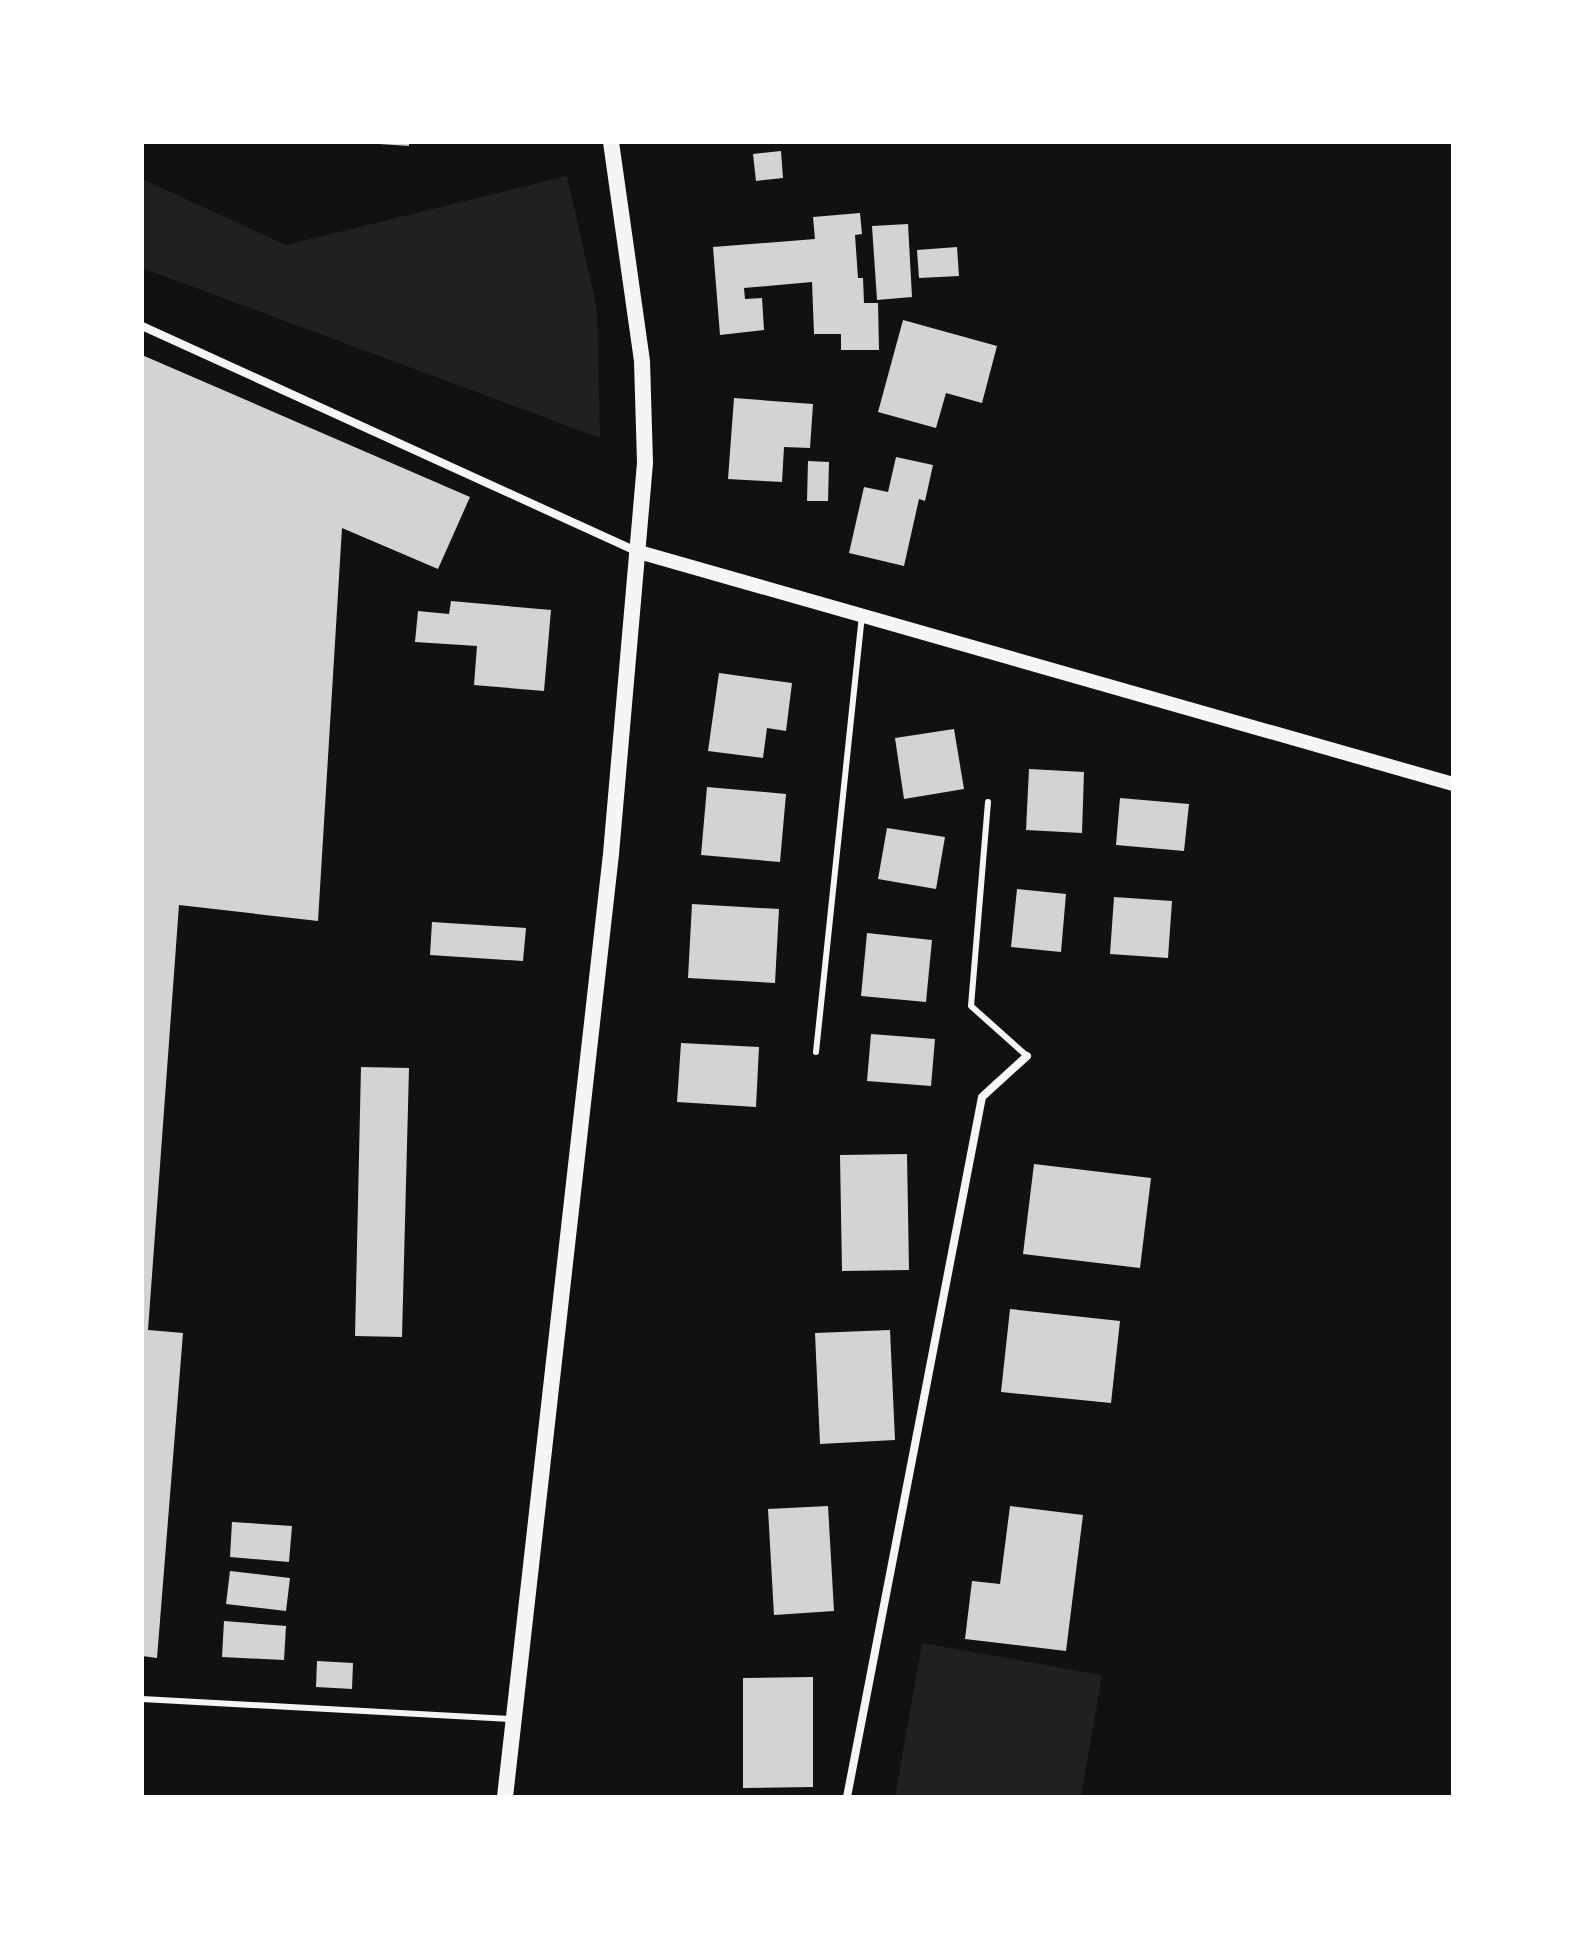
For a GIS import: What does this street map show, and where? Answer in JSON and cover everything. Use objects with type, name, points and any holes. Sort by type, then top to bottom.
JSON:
[{"type":"main road","points":[[505,1797],[611,854],[645,463],[642,361],[611,142]]},
{"type":"street","points":[[142,326],[639,552],[1453,784]]},
{"type":"street","points":[[847,1797],[982,1097],[1027,1056]]},
{"type":"lane","points":[[816,1052],[862,615]]},
{"type":"lane","points":[[988,802],[971,1006],[1027,1056]]},
{"type":"lane","points":[[142,1699],[514,1719]]},
{"type":"shaded area","points":[[567,176],[597,309],[600,438],[142,268],[142,179],[286,245]]},
{"type":"shaded area","points":[[922,1643],[1102,1675],[1081,1797],[895,1797]]},
{"type":"building","points":[[409,142],[409,146],[379,144]]},
{"type":"building","points":[[781,151],[783,178],[756,181],[753,154]]},
{"type":"building","points":[[860,213],[862,234],[855,235],[858,278],[863,278],[864,303],[878,303],[879,350],[841,350],[841,334],[814,334],[812,282],[744,288],[745,299],[762,298],[764,330],[720,335],[713,247],[815,239],[813,217]]},
{"type":"building","points":[[908,224],[912,297],[877,300],[872,226]]},
{"type":"building","points":[[957,247],[959,276],[919,278],[917,250]]},
{"type":"building","points":[[903,320],[997,346],[982,403],[946,393],[936,428],[878,412]]},
{"type":"building","points":[[142,355],[470,497],[438,569],[342,528],[318,921],[179,905],[148,1330],[183,1333],[157,1658],[142,1656]]},
{"type":"building","points":[[734,398],[813,404],[810,448],[784,447],[782,482],[728,479]]},
{"type":"building","points":[[896,457],[933,465],[925,501],[919,499],[904,566],[849,553],[864,487],[888,492]]},
{"type":"building","points":[[808,461],[829,462],[828,501],[807,501]]},
{"type":"building","points":[[451,601],[551,610],[544,691],[474,685],[477,646],[415,642],[418,611],[449,614]]},
{"type":"building","points":[[719,673],[792,683],[786,731],[767,728],[763,758],[708,751]]},
{"type":"building","points":[[954,729],[964,789],[904,799],[895,738]]},
{"type":"building","points":[[1029,769],[1084,772],[1082,833],[1026,830]]},
{"type":"building","points":[[707,787],[786,794],[780,862],[701,855]]},
{"type":"building","points":[[1120,798],[1189,804],[1184,851],[1116,845]]},
{"type":"building","points":[[887,828],[945,837],[936,889],[878,879]]},
{"type":"building","points":[[1017,889],[1066,894],[1061,952],[1011,947]]},
{"type":"building","points":[[1114,897],[1172,901],[1168,958],[1110,954]]},
{"type":"building","points":[[692,904],[779,909],[775,983],[688,978]]},
{"type":"building","points":[[432,922],[526,928],[523,961],[430,955]]},
{"type":"building","points":[[867,933],[932,940],[926,1002],[861,996]]},
{"type":"building","points":[[871,1034],[935,1039],[931,1086],[867,1081]]},
{"type":"building","points":[[681,1043],[759,1047],[756,1107],[677,1102]]},
{"type":"building","points":[[361,1067],[409,1068],[402,1337],[355,1336]]},
{"type":"building","points":[[907,1154],[909,1270],[842,1271],[840,1155]]},
{"type":"building","points":[[1034,1164],[1151,1178],[1140,1268],[1023,1254]]},
{"type":"building","points":[[1010,1309],[1120,1321],[1111,1403],[1001,1392]]},
{"type":"building","points":[[890,1330],[895,1440],[820,1444],[815,1333]]},
{"type":"building","points":[[828,1506],[834,1611],[774,1615],[768,1509]]},
{"type":"building","points":[[1010,1506],[1083,1515],[1066,1651],[965,1639],[972,1581],[1000,1584]]},
{"type":"building","points":[[232,1522],[292,1526],[289,1562],[230,1557]]},
{"type":"building","points":[[230,1571],[290,1578],[286,1611],[226,1604]]},
{"type":"building","points":[[224,1621],[286,1626],[284,1660],[222,1657]]},
{"type":"building","points":[[317,1661],[353,1663],[352,1689],[316,1687]]},
{"type":"building","points":[[813,1677],[813,1787],[743,1788],[743,1678]]}]
